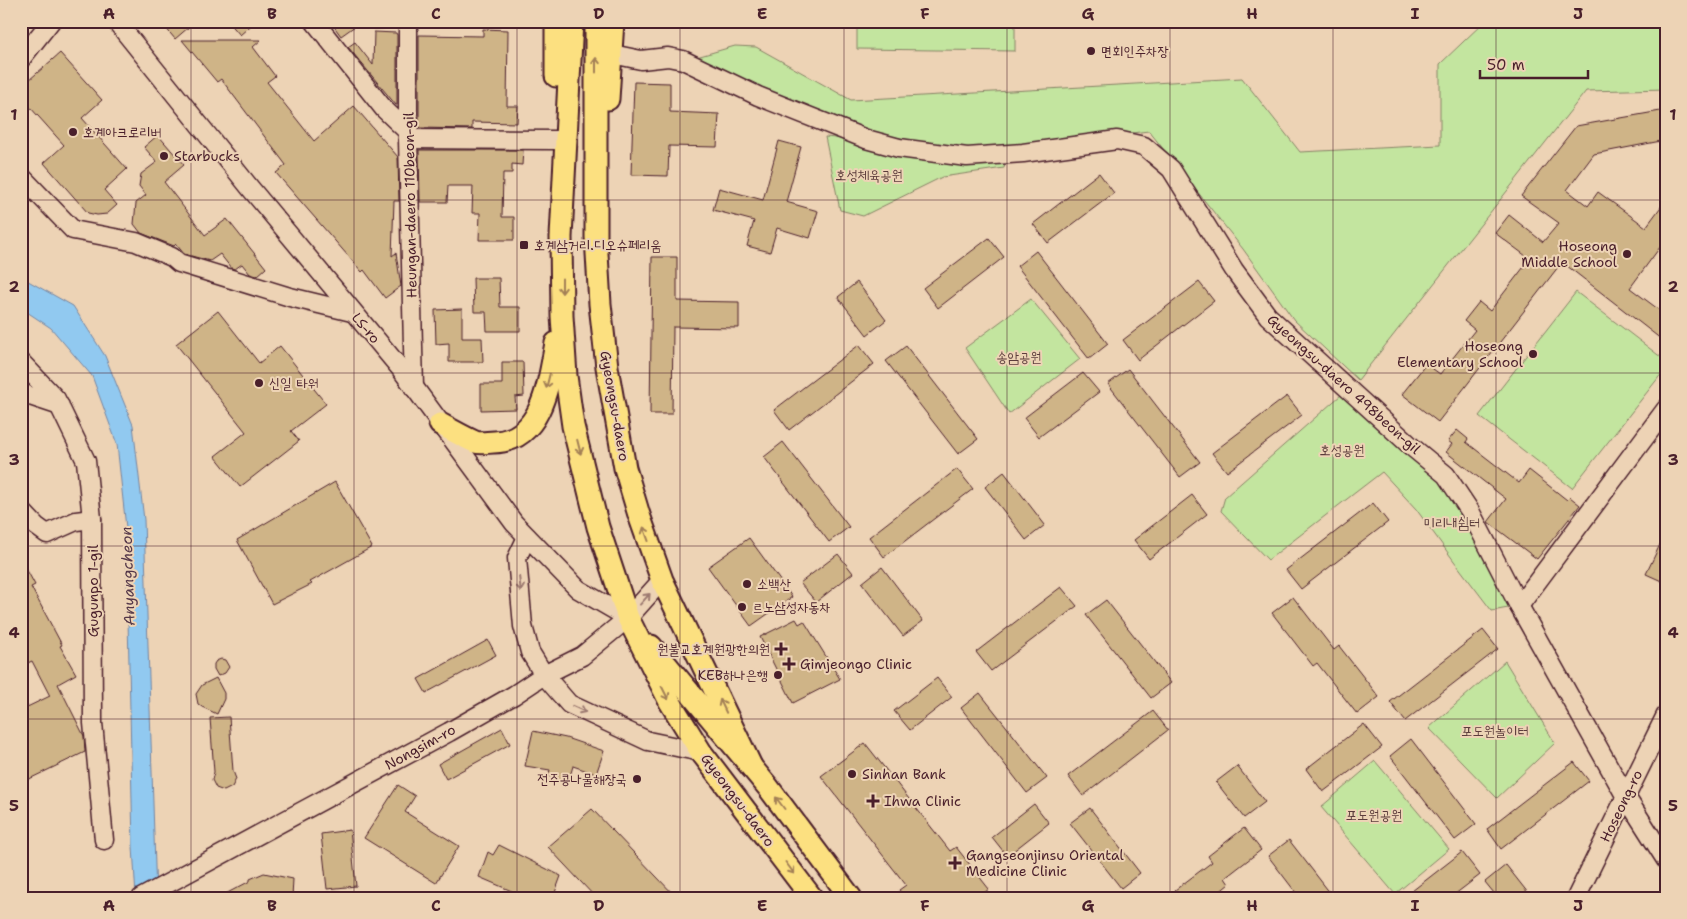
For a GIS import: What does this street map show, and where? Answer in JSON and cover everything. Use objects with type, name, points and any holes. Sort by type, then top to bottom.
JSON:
[{"type":"main road","points":[[556,21],[556,140],[561,237]]},
{"type":"main road","name":"Gyeongsu-daero","points":[[572,21],[561,237],[562,316],[566,376],[573,426],[598,527],[628,618],[670,702],[701,752],[812,898]]},
{"type":"main road","name":"Gyeongsu-daero","points":[[596,21],[596,237],[600,304],[607,368],[625,468],[638,515],[662,580],[751,766]]},
{"type":"main road","points":[[596,237],[612,54],[613,21]]},
{"type":"main road","points":[[440,424],[477,442],[501,442],[521,434],[535,418],[548,384],[562,316]]},
{"type":"main road","name":"Gyeongsu-daero","points":[[628,618],[751,766],[851,898]]},
{"type":"street","points":[[21,59],[51,21]]},
{"type":"street","name":"LS-ro","points":[[116,21],[352,312],[400,368],[514,523],[578,589],[628,618]]},
{"type":"street","points":[[314,21],[408,136],[556,140]]},
{"type":"street","name":"Heungan-daero 110beon-gil","points":[[408,21],[408,136],[414,388]]},
{"type":"street","name":"Gyeongsu-daero 498beon-gil","points":[[612,54],[641,60],[668,57],[683,60],[758,96],[866,139],[899,148],[967,157],[1023,154],[1117,140],[1144,146],[1170,169],[1234,270],[1268,316],[1412,447],[1446,475],[1470,511],[1519,606],[1626,796],[1666,860]]},
{"type":"street","points":[[21,176],[73,230],[136,242],[172,257],[179,263],[290,297],[352,312]]},
{"type":"street","name":"Gugunpo 1-gil","points":[[21,362],[56,399],[86,461],[92,519],[93,723],[104,840]]},
{"type":"street","points":[[21,393],[60,406]]},
{"type":"street","points":[[1519,606],[1666,409]]},
{"type":"street","points":[[21,510],[36,526],[48,534],[76,521],[92,519]]},
{"type":"street","points":[[527,537],[517,558],[523,626],[530,652],[544,675],[568,704],[648,741],[701,752]]},
{"type":"street","name":"Nongsim-ro","points":[[141,898],[449,732],[514,695],[544,675],[582,656],[628,618],[662,580]]},
{"type":"street","name":"Hoseong-ro","points":[[1576,898],[1666,715]]},
{"type":"green space","points":[[857,21],[1015,21],[1015,51],[857,49]]},
{"type":"green space","points":[[1485,21],[1666,21],[1666,89],[1586,91],[1358,380],[1294,320],[1243,249],[1149,131],[1036,144],[962,149],[866,132],[748,86],[693,58],[735,46],[756,47],[851,100],[1242,78],[1300,152],[1440,145],[1440,64]]},
{"type":"green space","name":"호성체육공원","points":[[825,137],[1008,154],[1004,168],[942,177],[863,216],[840,210]]},
{"type":"green space","points":[[1576,292],[1666,361],[1666,368],[1572,488],[1479,416]]},
{"type":"green space","name":"송암공원","points":[[1031,299],[1080,359],[1009,414],[965,348]]},
{"type":"green space","name":"호성공원","points":[[1341,395],[1412,447],[1470,511],[1519,606],[1492,611],[1416,509],[1382,472],[1268,560],[1221,511],[1225,497]]},
{"type":"green space","name":"포도원놀이터","points":[[1505,661],[1555,743],[1497,798],[1429,728]]},
{"type":"green space","name":"포도원공원","points":[[1375,761],[1449,849],[1395,894],[1321,807]]},
{"type":"water","name":"Anyangcheon","points":[[21,277],[73,306],[105,356],[133,425],[144,520],[156,898],[136,898],[133,846],[126,528],[117,444],[92,376],[51,328],[21,308]]},
{"type":"building","points":[[160,21],[196,21],[175,39]]},
{"type":"building","points":[[228,21],[256,21],[240,35]]},
{"type":"building","points":[[330,21],[362,21],[341,36]]},
{"type":"building","points":[[483,29],[508,30],[507,106],[518,106],[517,123],[472,122],[472,129],[419,128],[419,35],[483,36]]},
{"type":"building","points":[[374,32],[396,33],[397,35],[397,105],[348,47],[355,42],[373,65]]},
{"type":"building","points":[[182,40],[261,40],[253,47],[275,76],[267,82],[314,141],[354,106],[398,157],[399,201],[394,201],[392,256],[396,253],[401,286],[385,298],[364,270],[362,272],[276,173],[286,165],[221,79],[217,82]]},
{"type":"building","name":"호계아크로리버","points":[[60,53],[102,100],[82,118],[127,169],[104,190],[117,205],[107,214],[97,215],[88,213],[44,163],[64,145],[21,97],[21,87]]},
{"type":"building","points":[[634,82],[670,83],[670,112],[719,114],[717,147],[669,146],[668,176],[631,175]]},
{"type":"building","points":[[1666,110],[1666,140],[1594,154],[1567,190],[1588,206],[1598,192],[1646,227],[1666,200],[1666,239],[1630,288],[1666,315],[1666,343],[1562,262],[1438,422],[1402,394],[1426,364],[1440,374],[1475,330],[1464,321],[1479,302],[1490,311],[1530,259],[1495,233],[1509,215],[1543,242],[1559,223],[1521,196],[1576,126]]},
{"type":"building","points":[[158,135],[184,165],[164,182],[205,235],[227,219],[266,268],[257,276],[250,274],[242,264],[235,269],[231,268],[220,254],[210,261],[184,254],[176,244],[174,246],[141,233],[134,224],[136,203],[146,195],[139,186],[141,174],[157,162],[144,147]]},
{"type":"building","points":[[779,141],[801,147],[786,202],[818,211],[810,238],[777,228],[770,252],[747,246],[754,221],[713,210],[719,188],[763,200]]},
{"type":"building","points":[[419,150],[523,150],[522,165],[512,164],[512,173],[503,173],[502,217],[514,217],[514,240],[479,240],[480,213],[472,213],[473,186],[448,186],[447,202],[420,202]]},
{"type":"building","points":[[1099,173],[1114,193],[1048,243],[1033,224]]},
{"type":"building","points":[[989,238],[1004,257],[938,308],[923,288]]},
{"type":"building","points":[[1036,251],[1108,344],[1089,359],[1017,266]]},
{"type":"building","points":[[652,257],[677,257],[677,301],[739,302],[739,328],[673,327],[672,414],[650,414]]},
{"type":"building","points":[[473,278],[499,278],[500,307],[520,307],[520,331],[487,331],[486,312],[474,312]]},
{"type":"building","points":[[857,282],[886,320],[867,335],[838,297]]},
{"type":"building","points":[[1199,282],[1214,301],[1138,360],[1123,340]]},
{"type":"building","points":[[462,309],[462,338],[482,338],[483,362],[449,362],[449,343],[436,344],[435,310]]},
{"type":"building","name":"신일 타워","points":[[218,311],[259,363],[280,346],[326,404],[291,431],[299,441],[240,487],[215,456],[246,432],[176,344]]},
{"type":"building","points":[[859,345],[874,364],[789,430],[774,410]]},
{"type":"building","points":[[906,346],[978,439],[958,454],[886,361]]},
{"type":"building","points":[[502,362],[523,362],[524,396],[515,397],[516,409],[481,410],[481,384],[502,384]]},
{"type":"building","points":[[1128,369],[1200,462],[1180,477],[1108,384]]},
{"type":"building","points":[[1083,373],[1099,392],[1039,437],[1024,418]]},
{"type":"building","points":[[1287,396],[1302,415],[1227,472],[1212,453]]},
{"type":"building","points":[[1457,430],[1468,439],[1466,442],[1519,483],[1529,470],[1567,500],[1570,497],[1580,505],[1537,559],[1488,522],[1506,499],[1446,452],[1452,444],[1448,441]]},
{"type":"building","points":[[783,442],[849,527],[829,542],[764,457]]},
{"type":"building","points":[[957,469],[973,489],[884,557],[869,537]]},
{"type":"building","points":[[1004,472],[1045,525],[1026,540],[985,487]]},
{"type":"building","points":[[335,482],[372,547],[310,582],[312,584],[272,604],[237,540]]},
{"type":"building","points":[[1192,495],[1207,514],[1149,559],[1134,540]]},
{"type":"building","points":[[1373,503],[1388,522],[1301,589],[1286,570]]},
{"type":"building","points":[[1666,532],[1666,583],[1646,574]]},
{"type":"building","points":[[749,538],[792,597],[751,626],[708,567]]},
{"type":"building","points":[[838,554],[853,573],[816,602],[800,583]]},
{"type":"building","points":[[21,559],[35,585],[31,587],[76,674],[58,684],[84,736],[85,752],[21,783],[21,710],[50,696],[32,661],[21,666]]},
{"type":"building","points":[[882,567],[923,621],[903,636],[862,583]]},
{"type":"building","points":[[1061,587],[1077,606],[991,671],[976,652]]},
{"type":"building","points":[[1293,597],[1334,650],[1339,646],[1379,697],[1357,714],[1317,663],[1313,666],[1272,613]]},
{"type":"building","points":[[1106,600],[1171,683],[1151,698],[1086,615]]},
{"type":"building","points":[[796,619],[799,624],[804,621],[840,679],[793,703],[760,637]]},
{"type":"building","points":[[1483,630],[1498,649],[1405,721],[1390,702]]},
{"type":"building","points":[[488,640],[496,655],[426,693],[418,679]]},
{"type":"building","points":[[221,659],[225,660],[229,667],[225,673],[218,676],[214,669],[214,664]]},
{"type":"building","points":[[216,678],[224,693],[224,699],[217,714],[198,704],[196,694],[202,685]]},
{"type":"building","points":[[937,678],[952,697],[910,730],[894,711]]},
{"type":"building","points":[[980,693],[1047,778],[1027,793],[961,708]]},
{"type":"building","points":[[1153,711],[1168,730],[1083,796],[1068,776]]},
{"type":"building","points":[[229,717],[233,771],[236,779],[232,787],[224,791],[216,788],[212,780],[214,772],[210,718]]},
{"type":"building","points":[[1364,724],[1382,747],[1323,792],[1306,769]]},
{"type":"building","points":[[502,728],[510,744],[446,779],[438,764]]},
{"type":"building","points":[[533,731],[566,738],[604,751],[596,774],[573,766],[568,783],[548,776],[550,770],[525,766]]},
{"type":"building","points":[[1411,739],[1476,824],[1455,840],[1390,756]]},
{"type":"building","points":[[865,743],[950,851],[956,847],[989,889],[977,898],[905,898],[899,890],[906,885],[821,776]]},
{"type":"building","points":[[1574,762],[1589,781],[1501,849],[1487,829]]},
{"type":"building","points":[[1237,766],[1265,802],[1244,818],[1216,782]]},
{"type":"building","points":[[398,785],[415,796],[405,812],[459,846],[436,883],[364,838]]},
{"type":"building","points":[[1034,804],[1049,823],[1007,856],[992,837]]},
{"type":"building","points":[[1090,808],[1140,873],[1121,888],[1070,823]]},
{"type":"building","points":[[592,809],[677,898],[596,898],[548,847]]},
{"type":"building","points":[[1244,828],[1261,850],[1225,878],[1229,884],[1212,898],[1181,898],[1175,890],[1212,862],[1208,856]]},
{"type":"building","points":[[350,830],[356,886],[327,889],[321,834]]},
{"type":"building","points":[[1289,840],[1334,898],[1300,898],[1268,856]]},
{"type":"building","points":[[499,845],[561,876],[553,898],[528,898],[479,877],[488,852],[493,855]]},
{"type":"building","points":[[1462,852],[1480,875],[1450,898],[1403,898]]},
{"type":"building","points":[[1506,865],[1532,898],[1498,898],[1485,882]]},
{"type":"building","points":[[264,873],[293,879],[292,898],[218,898],[250,881],[250,879]]},
{"type":"place","name":"면회인주차장","points":[[1091,51]]},
{"type":"place","name":"호계아크로리버","points":[[73,132]]},
{"type":"place","name":"Starbucks","points":[[164,156]]},
{"type":"place","name":"호계삼거리.디오슈페리움","points":[[524,245]]},
{"type":"place","name":"Hoseong Middle School","points":[[1627,254]]},
{"type":"place","name":"Hoseong Elementary School","points":[[1533,354]]},
{"type":"place","name":"신일 타워","points":[[259,383]]},
{"type":"place","name":"소백산","points":[[747,584]]},
{"type":"place","name":"르노삼성자동차","points":[[742,607]]},
{"type":"place","name":"원불교호계원광한의원","points":[[781,649]]},
{"type":"place","name":"Gimjeongo Clinic","points":[[789,664]]},
{"type":"place","name":"KEB하나은행","points":[[778,675]]},
{"type":"place","name":"Sinhan Bank","points":[[852,774]]},
{"type":"place","name":"전주콩나물해장국","points":[[637,779]]},
{"type":"place","name":"Ihwa Clinic","points":[[873,801]]},
{"type":"place","name":"Gangseonjinsu Oriental Medicine Clinic","points":[[955,863]]},
{"type":"park label","name":"미리내쉼터","points":[[1452,523]]}]
